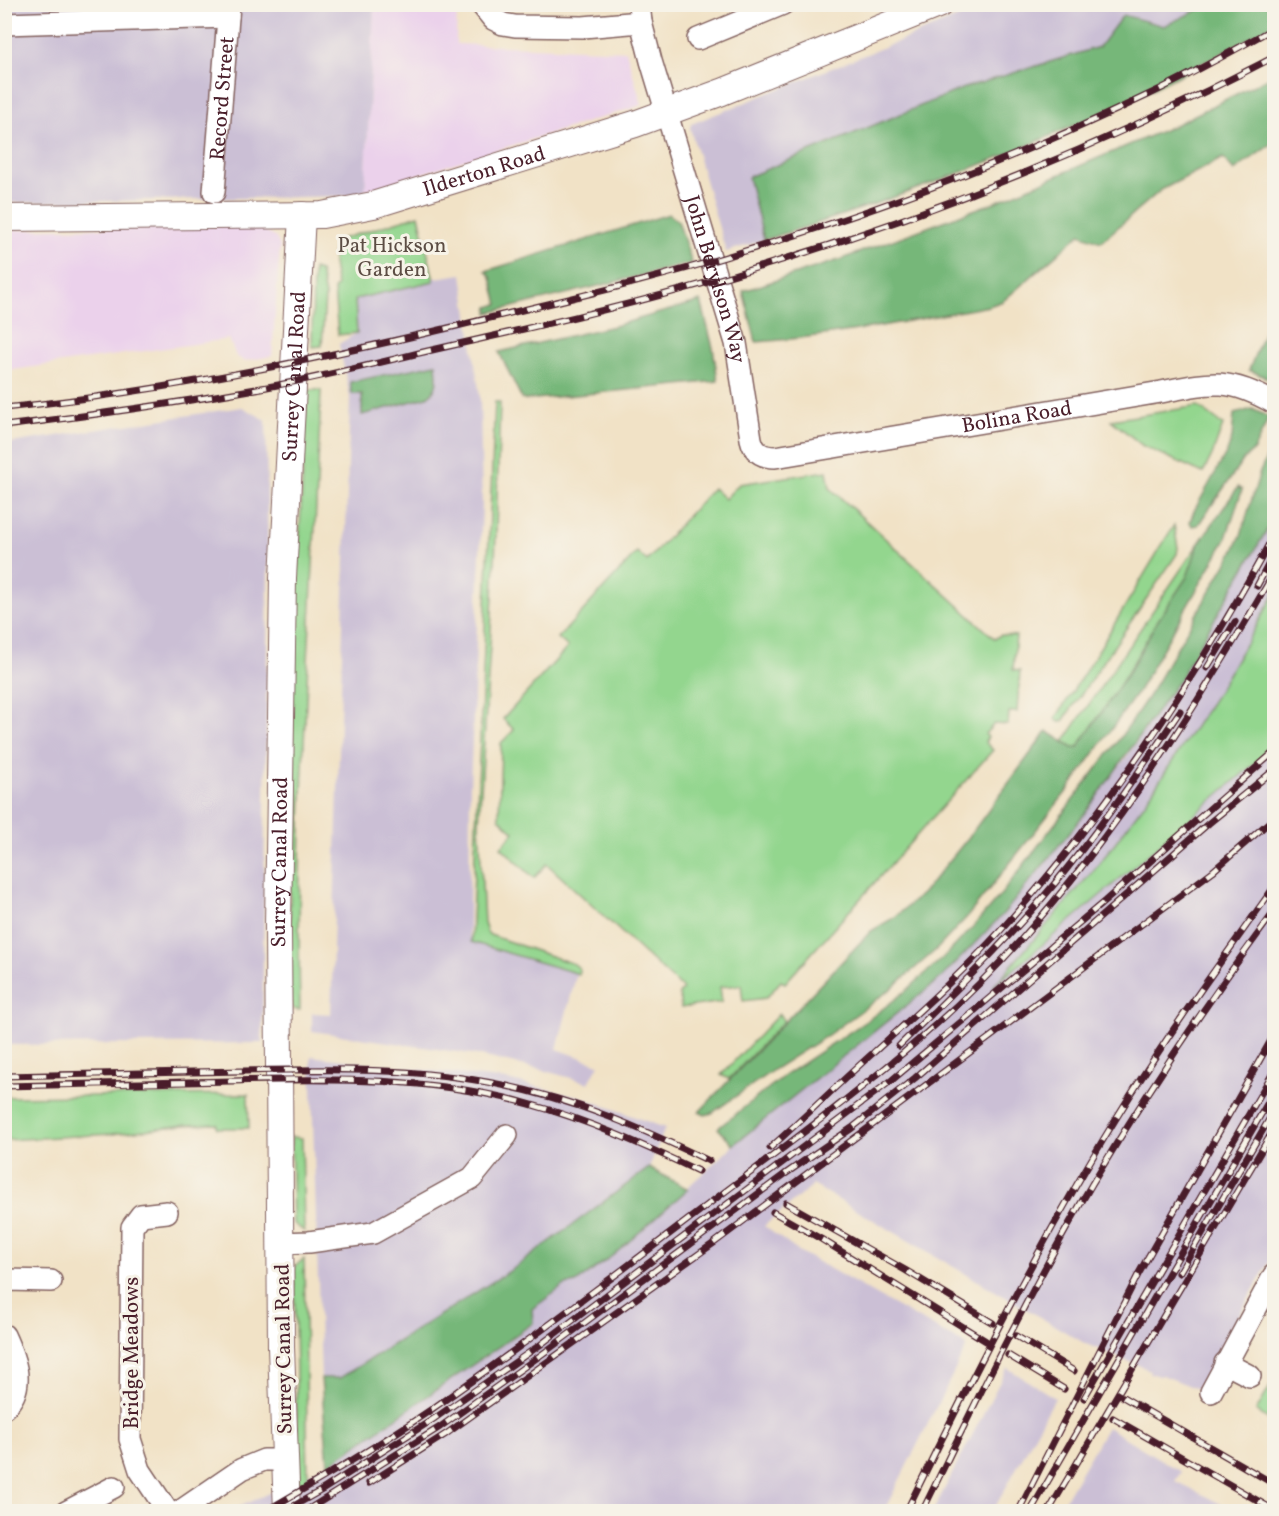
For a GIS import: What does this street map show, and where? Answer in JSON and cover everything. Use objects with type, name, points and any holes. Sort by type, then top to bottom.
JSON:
[{"type":"street","points":[[481,4],[492,19],[515,26],[583,27],[640,13]]},
{"type":"street","points":[[698,39],[783,4]]},
{"type":"street","name":"Ilderton Road","points":[[4,218],[334,214],[373,205],[666,113],[940,4]]},
{"type":"street","points":[[4,24],[228,11]]},
{"type":"street","name":"Record Street","points":[[214,192],[228,11]]},
{"type":"street","name":"John Berylson Way","points":[[640,13],[666,113],[736,343],[751,439],[755,450]]},
{"type":"street","name":"Surrey Canal Road","points":[[287,1512],[281,1347],[278,927],[283,578],[302,214]]},
{"type":"street","name":"Bolina Road","points":[[755,450],[761,455],[775,457],[1205,383],[1229,383],[1275,403]]},
{"type":"street","points":[[280,1243],[309,1242],[373,1233],[472,1178],[507,1135]]},
{"type":"street","name":"Bridge Meadows","points":[[167,1212],[141,1215],[132,1227],[130,1439],[140,1470],[168,1512]]},
{"type":"street","points":[[1211,1392],[1275,1275]]},
{"type":"street","points":[[4,1282],[7,1280],[51,1281]]},
{"type":"street","points":[[4,1335],[16,1361],[18,1378],[14,1396],[4,1408]]},
{"type":"street","points":[[1225,1363],[1250,1376]]},
{"type":"street","points":[[179,1512],[242,1469],[264,1460],[286,1460]]},
{"type":"street","points":[[66,1512],[114,1487]]},
{"type":"shaded area","points":[[4,5],[374,5],[365,191],[347,196],[5,203]]},
{"type":"shaded area","points":[[374,5],[457,5],[456,44],[626,51],[642,105],[365,191]]},
{"type":"shaded area","points":[[990,5],[1208,5],[1164,26],[1123,16],[1099,47],[964,88],[748,177],[764,240],[726,252],[690,128],[691,124]]},
{"type":"shaded area","points":[[255,225],[276,238],[280,246],[272,356],[244,361],[236,356],[229,339],[5,371],[4,230]]},
{"type":"shaded area","points":[[462,274],[480,397],[482,507],[470,787],[469,937],[577,972],[557,1049],[599,1064],[589,1083],[472,1054],[312,1031],[312,1013],[331,1014],[350,397],[339,344],[357,333],[354,299],[435,278]]},
{"type":"shaded area","points":[[242,407],[266,420],[268,569],[262,1043],[5,1045],[4,864],[8,834],[4,814],[5,444]]},
{"type":"shaded area","points":[[1274,518],[1274,1253],[1198,1389],[1162,1375],[1149,1373],[1150,1370],[1086,1344],[813,1185],[764,1226],[795,1249],[967,1346],[884,1511],[229,1512],[328,1465],[533,1324],[532,1309],[565,1285],[576,1283],[620,1249],[738,1141],[942,977],[1005,912],[1045,864],[1125,759],[1179,680]]},
{"type":"shaded area","points":[[311,1056],[506,1080],[578,1096],[665,1128],[649,1168],[514,1269],[340,1378],[321,1378]]},
{"type":"shaded area","points":[[1007,1368],[1055,1398],[993,1511],[933,1511]]},
{"type":"shaded area","points":[[1107,1427],[1181,1472],[1175,1481],[1235,1511],[1058,1511]]},
{"type":"green space","points":[[1208,5],[1274,5],[1274,24],[1162,84],[1006,155],[862,208],[764,240],[748,177],[964,88],[1099,47],[1123,15],[1164,26]]},
{"type":"green space","points":[[1274,75],[1274,142],[1234,171],[1223,158],[1161,190],[1101,242],[1080,234],[1003,301],[989,306],[873,327],[756,342],[743,291],[839,260],[995,202],[1171,127]]},
{"type":"green space","points":[[669,214],[678,221],[692,263],[488,313],[489,307],[498,304],[491,277],[486,271]]},
{"type":"green space","name":"Pat Hickson Garden","points":[[419,215],[434,281],[355,299],[357,333],[338,335],[334,290],[337,286],[333,257],[338,240]]},
{"type":"green space","points":[[313,269],[320,271],[325,296],[322,346],[312,347]]},
{"type":"green space","points":[[701,301],[713,348],[718,381],[525,400],[522,399],[499,352],[614,326]]},
{"type":"green space","points":[[1274,306],[1274,381],[1249,370]]},
{"type":"green space","points":[[436,364],[436,386],[427,397],[362,415],[362,394],[352,394],[350,382]]},
{"type":"green space","points":[[307,390],[321,390],[300,855],[300,1010],[293,1009],[289,1000],[292,682]]},
{"type":"green space","points":[[495,402],[500,402],[495,564],[479,823],[484,923],[490,935],[574,964],[579,968],[579,974],[471,942]]},
{"type":"green space","points":[[1198,406],[1223,425],[1203,473],[1143,446],[1111,420]]},
{"type":"green space","points":[[1252,409],[1269,417],[1254,450],[1244,459],[1198,525],[1192,526],[1190,522],[1194,511],[1227,452],[1232,438],[1234,414]]},
{"type":"green space","points":[[1274,442],[1274,518],[1179,680],[1086,812],[1005,912],[942,977],[733,1145],[718,1128],[785,1075],[868,1020],[907,990],[948,953],[1003,892],[1120,738],[1148,697],[1233,552],[1241,535],[1260,472]]},
{"type":"green space","points":[[827,471],[830,488],[995,639],[1000,635],[1016,636],[1013,670],[1020,671],[1017,712],[1009,712],[1008,725],[994,724],[985,734],[988,737],[985,742],[993,750],[785,983],[781,981],[766,998],[743,1001],[741,985],[720,987],[722,1002],[681,1008],[679,994],[683,989],[547,864],[534,878],[501,847],[514,832],[499,818],[501,743],[514,730],[503,719],[568,647],[558,638],[637,552],[647,561],[713,488],[725,499],[739,484]]},
{"type":"green space","points":[[1238,487],[1242,490],[1225,541],[1137,693],[1068,790],[967,917],[936,950],[891,989],[828,1035],[712,1113],[705,1115],[699,1112],[871,931],[895,917],[923,893],[968,838],[1047,731],[1073,748],[1078,747],[1130,670],[1155,625],[1187,577],[1199,543]]},
{"type":"green space","points":[[1174,525],[1177,554],[1063,721],[1059,722],[1055,719]]},
{"type":"green space","points":[[1199,543],[1187,577],[1155,625],[1114,696],[1078,747],[1074,748],[1064,741]]},
{"type":"green space","points":[[1274,595],[1274,747],[993,987],[1099,864],[1145,803],[1216,695]]},
{"type":"green space","points":[[779,1014],[784,1021],[729,1079],[721,1075]]},
{"type":"green space","points":[[248,1094],[249,1128],[217,1128],[217,1124],[184,1125],[112,1134],[5,1140],[5,1097]]},
{"type":"green space","points":[[291,1137],[302,1138],[304,1231],[293,1223]]},
{"type":"green space","points":[[649,1168],[688,1189],[616,1253],[576,1283],[565,1285],[532,1309],[533,1323],[328,1465],[321,1378],[340,1378],[513,1269]]},
{"type":"green space","points":[[304,1259],[308,1481],[298,1487],[294,1267]]},
{"type":"green space","points":[[1274,1380],[1274,1423],[1256,1411]]},
{"type":"railway","points":[[4,408],[129,392],[252,371],[437,331],[703,264],[839,221],[944,183],[1048,141],[1150,94],[1274,28]]},
{"type":"railway","points":[[4,426],[162,405],[300,381],[585,315],[698,285],[806,253],[943,205],[1144,121],[1274,57]]},
{"type":"railway","points":[[770,1148],[955,978],[1041,885],[1115,790],[1149,741],[1245,588],[1274,535]]},
{"type":"railway","points":[[1257,586],[1274,554]]},
{"type":"railway","points":[[264,1512],[391,1436],[503,1358],[833,1109],[912,1046],[949,1013],[1019,942],[1056,899],[1124,810],[1217,670],[1274,573]]},
{"type":"railway","points":[[1207,668],[1235,622]]},
{"type":"railway","points":[[899,1046],[996,949],[1051,888],[1102,823],[1180,711]]},
{"type":"railway","points":[[283,1512],[322,1490],[435,1418],[540,1345],[892,1080],[1105,901],[1274,752]]},
{"type":"railway","points":[[304,1512],[440,1427],[785,1174],[852,1128],[915,1078],[1209,823],[1274,770]]},
{"type":"railway","points":[[369,1483],[446,1434],[714,1243],[1213,871],[1274,818]]},
{"type":"railway","points":[[906,1512],[1012,1301],[1099,1147],[1200,990],[1274,887]]},
{"type":"railway","points":[[922,1512],[1025,1305],[1092,1184],[1180,1045],[1274,912]]},
{"type":"railway","points":[[1018,1512],[1139,1273],[1274,1035]]},
{"type":"railway","points":[[4,1076],[309,1070],[373,1070],[438,1075],[502,1085],[582,1107],[633,1126],[709,1161]]},
{"type":"railway","points":[[1084,1398],[1274,1071]]},
{"type":"railway","points":[[4,1086],[307,1080],[419,1084],[493,1095],[529,1104],[594,1125],[698,1171]]},
{"type":"railway","points":[[1030,1512],[1274,1092]]},
{"type":"railway","points":[[1179,1273],[1274,1111]]},
{"type":"railway","points":[[1048,1512],[1274,1129]]},
{"type":"railway","points":[[786,1203],[993,1323]]},
{"type":"railway","points":[[773,1212],[986,1341]]},
{"type":"railway","points":[[1016,1336],[1074,1371]]},
{"type":"railway","points":[[1008,1355],[1064,1389]]},
{"type":"railway","points":[[1123,1397],[1274,1484]]},
{"type":"railway","points":[[1113,1418],[1274,1510]]}]
